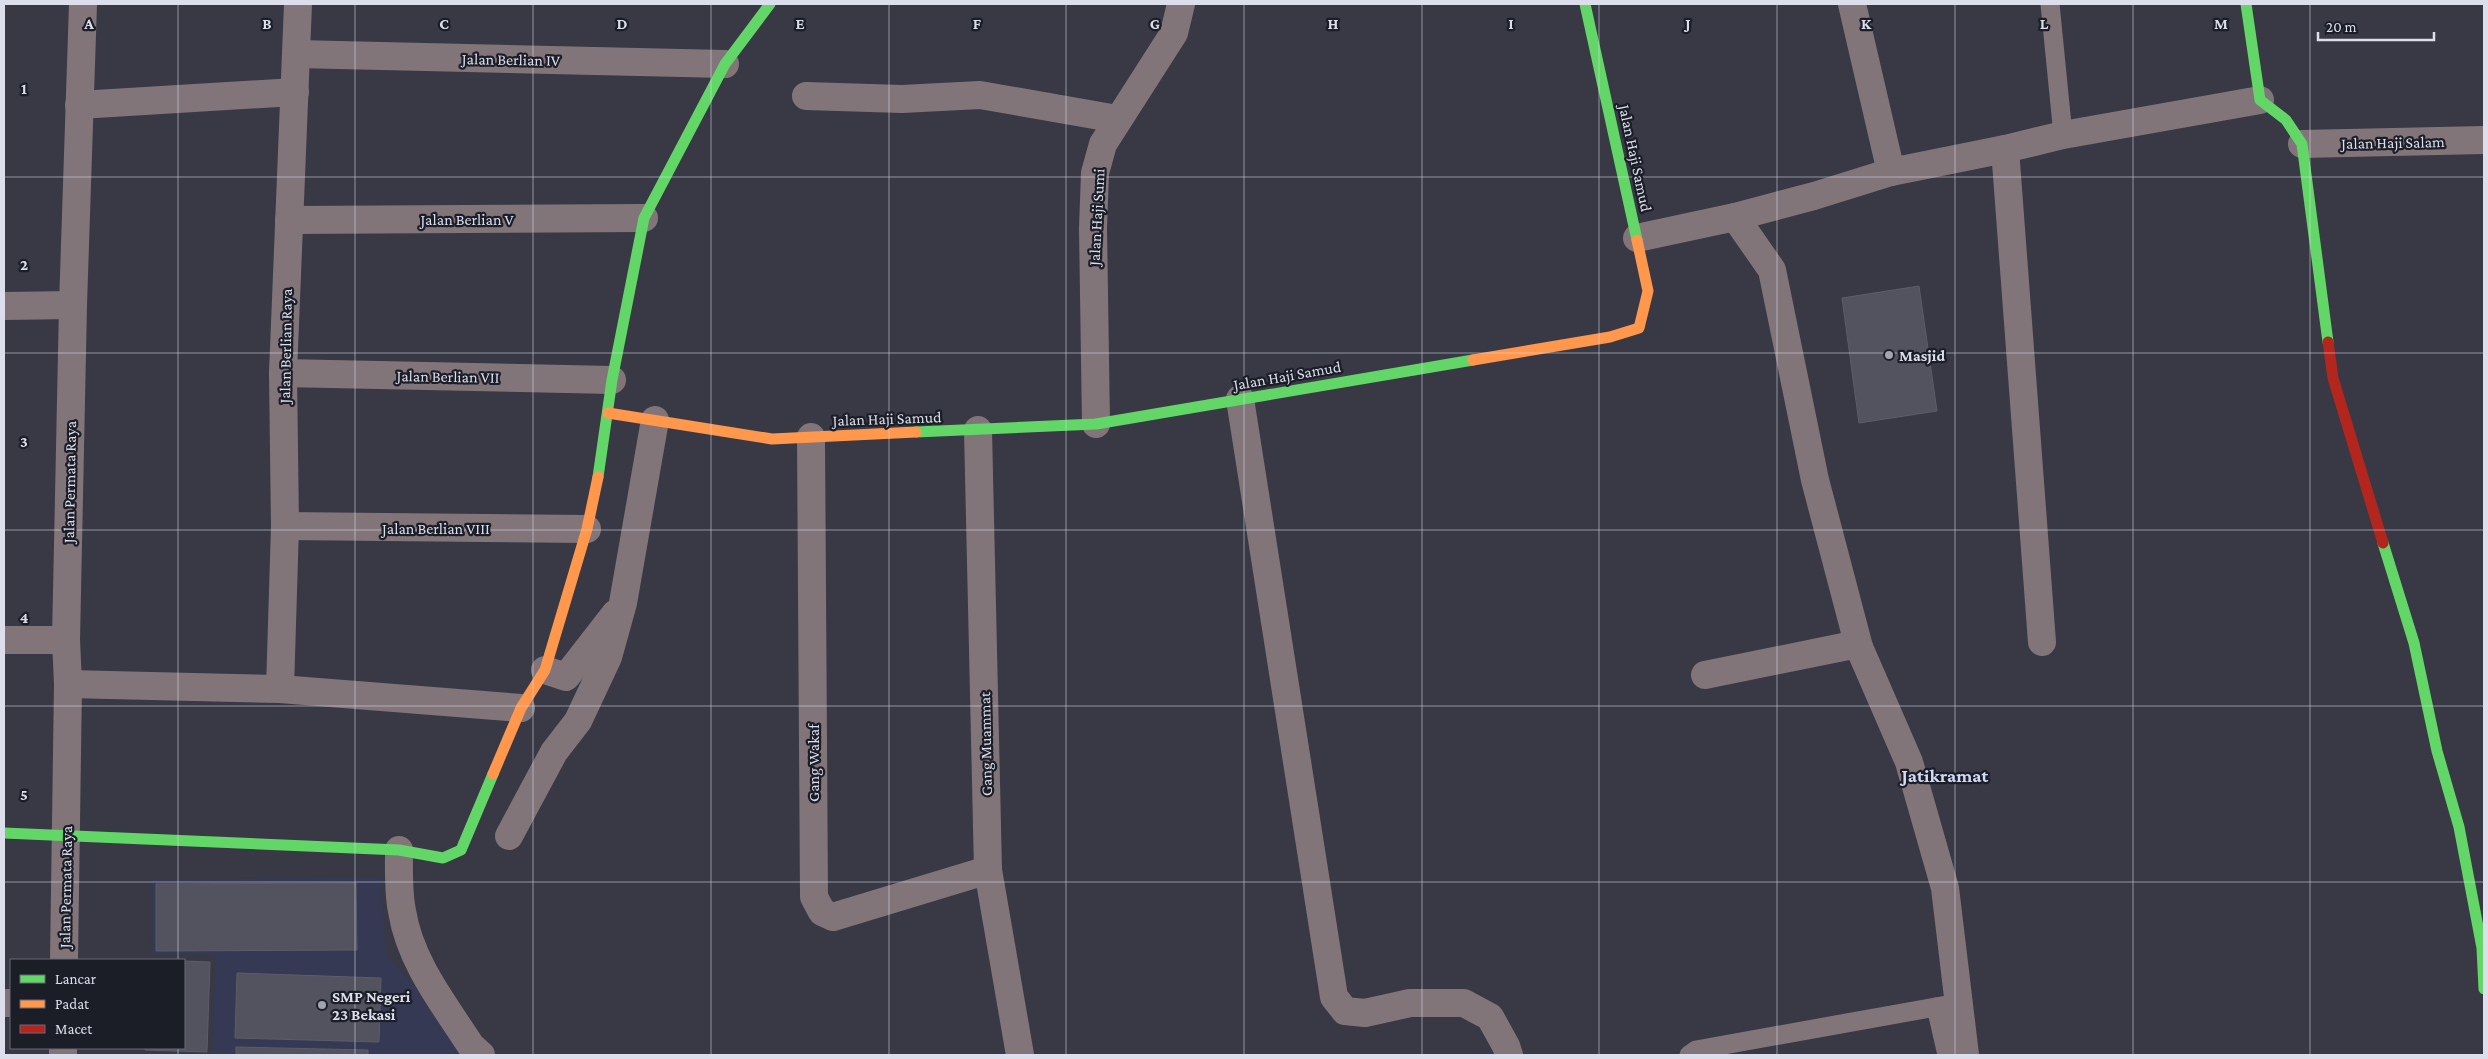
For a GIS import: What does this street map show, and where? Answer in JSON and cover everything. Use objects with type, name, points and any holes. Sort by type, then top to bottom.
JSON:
[{"type":"street","name":"Jalan Permata Raya","points":[[64,959],[68,684],[66,640],[73,305],[83,4]]},
{"type":"street","name":"Jalan Berlian Raya","points":[[280,689],[285,526],[283,373],[298,4]]},
{"type":"street","points":[[4,832],[399,850],[443,858],[461,850],[522,708],[545,670],[587,529],[608,413],[612,380],[644,218],[725,64],[770,4]]},
{"type":"street","name":"Jalan Haji Sumi","points":[[1096,424],[1093,228],[1095,173],[1103,144],[1174,33],[1181,4]]},
{"type":"street","name":"Jalan Haji Samud","points":[[608,413],[772,439],[1096,424],[1601,338],[1639,328],[1648,290],[1585,4]]},
{"type":"street","points":[[1852,4],[1891,172]]},
{"type":"street","points":[[2246,4],[2260,100],[2286,120],[2302,144],[2334,378],[2414,643],[2437,751],[2459,827],[2482,948],[2484,989]]},
{"type":"street","name":"Jalan Berlian IV","points":[[296,54],[725,64]]},
{"type":"street","points":[[79,105],[295,92]]},
{"type":"street","points":[[806,96],[902,99],[980,95],[1117,120]]},
{"type":"street","points":[[1637,238],[1734,217],[1814,196],[1891,172],[2063,135],[2260,100]]},
{"type":"street","name":"Jalan Haji Salam","points":[[2302,144],[2484,140]]},
{"type":"street","points":[[2005,149],[2042,642]]},
{"type":"street","points":[[1734,217],[1772,270],[1814,480],[1859,647],[1909,762],[1945,888],[1947,1005],[1965,1055]]},
{"type":"street","name":"Jalan Berlian V","points":[[289,220],[644,218]]},
{"type":"street","points":[[4,306],[73,305]]},
{"type":"street","name":"Jalan Berlian VII","points":[[283,373],[612,380]]},
{"type":"street","points":[[1240,399],[1334,997],[1345,1011],[1365,1013],[1410,1003],[1464,1003],[1490,1017],[1509,1055]]},
{"type":"street","points":[[509,836],[554,752],[578,721],[608,657],[623,603],[655,420]]},
{"type":"street","name":"Gang Muammat","points":[[978,430],[988,870],[1020,1055]]},
{"type":"street","name":"Gang Wakaf","points":[[811,438],[814,898],[822,912],[833,917],[988,870]]},
{"type":"street","name":"Jalan Berlian VIII","points":[[285,526],[587,529]]},
{"type":"street","points":[[545,670],[566,677],[623,603]]},
{"type":"street","points":[[4,640],[66,640]]},
{"type":"street","points":[[1705,674],[1848,646],[1859,647]]},
{"type":"street","points":[[68,684],[280,689],[522,708]]},
{"type":"street","points":[[399,850],[402,912],[414,951],[423,971],[471,1046],[481,1055]]},
{"type":"lane","points":[[2050,4],[2063,135]]},
{"type":"lane","points":[[1689,1055],[1696,1050],[1947,1005],[1947,1055]]},
{"type":"shaded area","name":"SMP Negeri 23 Bekasi","points":[[381,877],[386,954],[475,1055],[213,1055],[215,955],[152,954],[151,880]]},
{"type":"building","name":"Masjid","points":[[1919,286],[1937,411],[1859,423],[1842,298]]},
{"type":"building","points":[[356,883],[357,950],[156,951],[156,884]]},
{"type":"building","points":[[185,961],[210,962],[207,1052],[145,1050],[185,1049]]},
{"type":"building","points":[[237,973],[381,978],[379,1042],[235,1038]]},
{"type":"building","points":[[236,1047],[368,1050],[368,1055],[236,1055]]},
{"type":"traffic: fast","points":[[598,477],[612,380],[644,218],[725,64],[770,4]]},
{"type":"traffic: fast","points":[[1585,4],[1637,240]]},
{"type":"traffic: fast","points":[[2246,4],[2260,100],[2286,120],[2302,144],[2328,342]]},
{"type":"traffic: fast","points":[[916,432],[1096,424],[1473,360]]},
{"type":"traffic: fast","points":[[2383,543],[2414,643],[2437,751],[2459,827],[2482,948],[2484,989]]},
{"type":"traffic: fast","points":[[4,833],[399,850],[443,858],[461,850],[493,774]]},
{"type":"traffic: slow","points":[[1473,360],[1610,337],[1639,328],[1648,291],[1637,240]]},
{"type":"traffic: slow","points":[[608,413],[772,439],[916,432]]},
{"type":"traffic: slow","points":[[493,774],[521,708],[545,670],[587,529],[598,477]]},
{"type":"traffic: jam","points":[[2328,342],[2333,378],[2383,543]]},
{"type":"place","name":"Masjid","points":[[1889,355]]},
{"type":"place","name":"SMP Negeri 23 Bekasi","points":[[322,1005]]},
{"type":"district","name":"Jatikramat","points":[[1945,775]]}]
